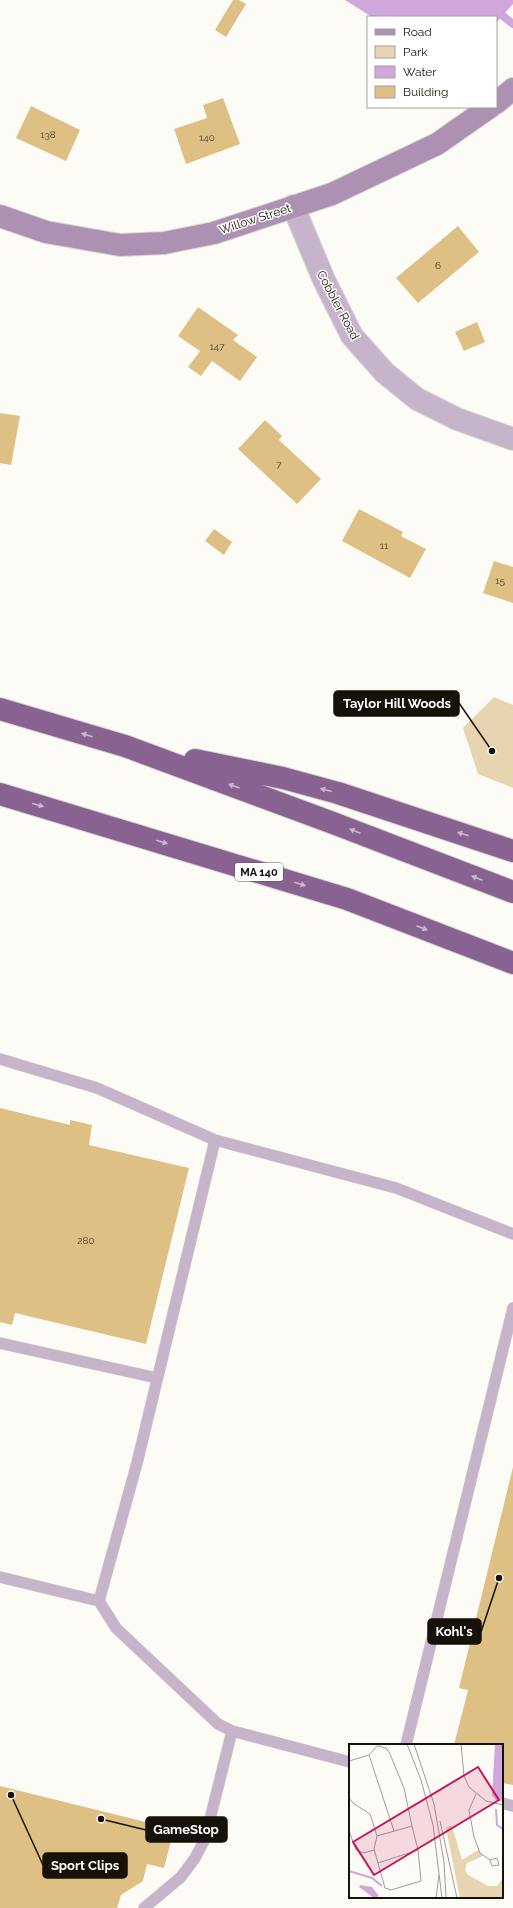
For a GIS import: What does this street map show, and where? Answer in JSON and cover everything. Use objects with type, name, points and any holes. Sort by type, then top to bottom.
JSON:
[{"type":"highway","points":[[0,709],[125,746],[513,892]]},
{"type":"highway","points":[[125,746],[283,778],[338,793],[513,851]]},
{"type":"highway","name":"MA 140","points":[[0,794],[347,898],[513,963]]},
{"type":"street","points":[[497,101],[513,89]]},
{"type":"street","name":"Willow Street","points":[[0,216],[46,232],[120,245],[164,243],[214,233],[332,194],[437,144],[489,108]]},
{"type":"street","name":"Cobbler Road","points":[[293,206],[324,280],[352,336],[385,373],[417,399],[457,419],[513,439]]},
{"type":"lane","points":[[0,1059],[97,1088],[216,1140],[396,1188],[513,1234]]},
{"type":"lane","points":[[99,1601],[118,1536],[216,1140]]},
{"type":"lane","points":[[406,1744],[513,1308]]},
{"type":"lane","points":[[0,1343],[157,1378]]},
{"type":"lane","points":[[0,1577],[99,1601],[116,1628],[218,1724],[232,1731],[349,1762]]},
{"type":"lane","points":[[144,1908],[181,1877],[195,1858],[205,1839],[232,1731]]},
{"type":"lane","points":[[503,1803],[513,1806]]},
{"type":"green space","points":[[494,697],[513,705],[513,788],[478,774],[463,728]]},
{"type":"water","points":[[345,0],[513,0],[513,4],[497,22],[497,16],[370,16]]},
{"type":"building","points":[[233,0],[239,0],[246,4],[226,37],[215,30]]},
{"type":"building","points":[[223,98],[240,144],[186,164],[174,129],[207,118],[203,105]]},
{"type":"building","points":[[31,106],[80,130],[66,161],[16,138]]},
{"type":"building","points":[[458,226],[479,252],[418,303],[396,278]]},
{"type":"building","points":[[198,307],[238,335],[233,340],[257,357],[240,381],[212,361],[201,376],[188,367],[200,351],[178,336]]},
{"type":"building","points":[[477,322],[485,342],[464,351],[455,332]]},
{"type":"building","points":[[0,413],[20,416],[11,465],[0,463]]},
{"type":"building","points":[[265,420],[282,436],[279,440],[321,479],[297,504],[238,449]]},
{"type":"building","points":[[359,509],[403,532],[401,536],[426,549],[410,578],[342,541]]},
{"type":"building","points":[[214,529],[232,542],[224,555],[205,541]]},
{"type":"building","points":[[494,561],[513,567],[513,603],[483,593]]},
{"type":"building","points":[[0,1108],[70,1125],[70,1120],[92,1125],[89,1145],[189,1168],[146,1344],[15,1313],[12,1325],[0,1322]]},
{"type":"building","points":[[513,1467],[513,1785],[503,1783],[503,1744],[454,1744],[468,1690],[459,1688]]},
{"type":"building","points":[[0,1786],[174,1829],[164,1868],[147,1864],[143,1881],[121,1895],[117,1908],[0,1908]]},
{"type":"waterway","points":[[483,0],[513,24]]},
{"type":"place","name":"Taylor Hill Woods","points":[[492,751]]},
{"type":"place","name":"Kohl's","points":[[499,1578]]},
{"type":"place","name":"Sport Clips","points":[[11,1795]]},
{"type":"place","name":"GameStop","points":[[101,1819]]}]
